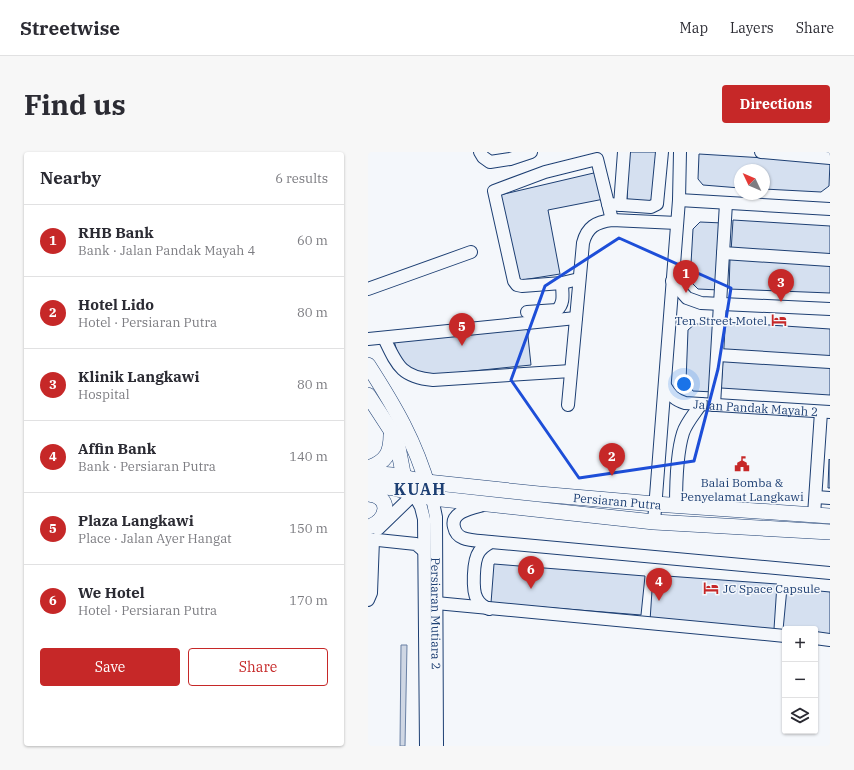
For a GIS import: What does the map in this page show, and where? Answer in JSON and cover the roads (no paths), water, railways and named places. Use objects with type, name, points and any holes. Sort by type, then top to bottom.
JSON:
[{"type":"main road","name":"Persiaran Mutiara 2","points":[[368,365],[402,420],[416,450],[432,498]]},
{"type":"main road","name":"Persiaran Mutiara 2","points":[[368,395],[392,432],[398,447],[401,467],[414,494]]},
{"type":"main road","points":[[368,468],[376,466],[383,461],[388,454],[391,446],[392,432]]},
{"type":"main road","name":"Persiaran Putra","points":[[368,473],[384,474],[427,482],[676,506],[830,516]]},
{"type":"main road","name":"Persiaran Putra","points":[[368,485],[394,488],[432,498],[654,522],[830,532]]},
{"type":"main road","points":[[368,494],[380,496],[386,506],[385,511],[378,521],[372,526],[369,535]]},
{"type":"main road","points":[[733,527],[735,510]]},
{"type":"street","points":[[480,152],[483,157],[490,162],[510,159],[531,152]]},
{"type":"street","points":[[612,220],[624,152]]},
{"type":"street","points":[[614,205],[651,207],[657,204],[662,152]]},
{"type":"street","points":[[654,522],[679,200],[680,152]]},
{"type":"street","points":[[761,152],[830,158]]},
{"type":"street","points":[[579,279],[562,283],[522,286],[517,285],[514,281],[494,191],[545,172],[597,159],[614,205]]},
{"type":"street","points":[[679,200],[830,209]]},
{"type":"street","points":[[714,405],[726,203]]},
{"type":"street","points":[[568,405],[583,243],[589,229],[602,221],[612,220],[677,223]]},
{"type":"street","points":[[368,289],[471,252]]},
{"type":"street","points":[[723,253],[830,260]]},
{"type":"street","points":[[672,281],[687,298],[701,303],[830,309]]},
{"type":"street","points":[[527,312],[557,310],[561,307],[563,304],[562,283]]},
{"type":"street","points":[[368,339],[576,318]]},
{"type":"street","points":[[384,338],[395,361],[400,367],[407,374],[420,379],[433,380],[571,371]]},
{"type":"street","points":[[718,355],[830,362]]},
{"type":"street","name":"Jalan Pandak Mayah 2","points":[[664,386],[669,393],[679,401],[714,405],[825,412]]},
{"type":"street","points":[[676,506],[679,458],[683,432],[701,404]]},
{"type":"street","points":[[814,515],[824,448],[825,412]]},
{"type":"street","points":[[369,535],[381,527],[414,494]]},
{"type":"street","name":"Persiaran Mutiara 2","points":[[414,494],[421,507],[424,519],[426,746]]},
{"type":"street","points":[[816,497],[830,498]]},
{"type":"street","name":"Persiaran Mutiara 2","points":[[432,498],[436,517],[436,746]]},
{"type":"street","points":[[484,504],[467,509],[457,516],[453,523],[454,529],[458,535],[463,538],[491,542],[830,573]]},
{"type":"street","points":[[369,535],[416,544],[424,551]]},
{"type":"street","points":[[368,600],[371,593],[369,535]]},
{"type":"street","points":[[462,606],[473,598],[476,556],[484,546],[491,542]]},
{"type":"street","points":[[474,589],[475,595],[480,604],[490,609]]},
{"type":"street","points":[[436,603],[782,636]]},
{"type":"street","points":[[818,638],[830,640]]},
{"type":"place","name":"RHB Bank","points":[[686,293]]},
{"type":"place","name":"Klinik Langkawi","points":[[781,302]]},
{"type":"place","name":"Ten Street Motel","points":[[779,320]]},
{"type":"place","name":"Plaza Langkawi","points":[[462,346]]},
{"type":"place","name":"Balai Bomba & Penyelamat Langkawi","points":[[742,464]]},
{"type":"place","name":"Hotel Lido","points":[[612,476]]},
{"type":"place","name":"JC Space Capsule","points":[[711,588]]},
{"type":"place","name":"We Hotel","points":[[531,589]]},
{"type":"place","name":"Affin Bank","points":[[659,601]]},
{"type":"district","name":"KUAH","points":[[420,489]]}]
